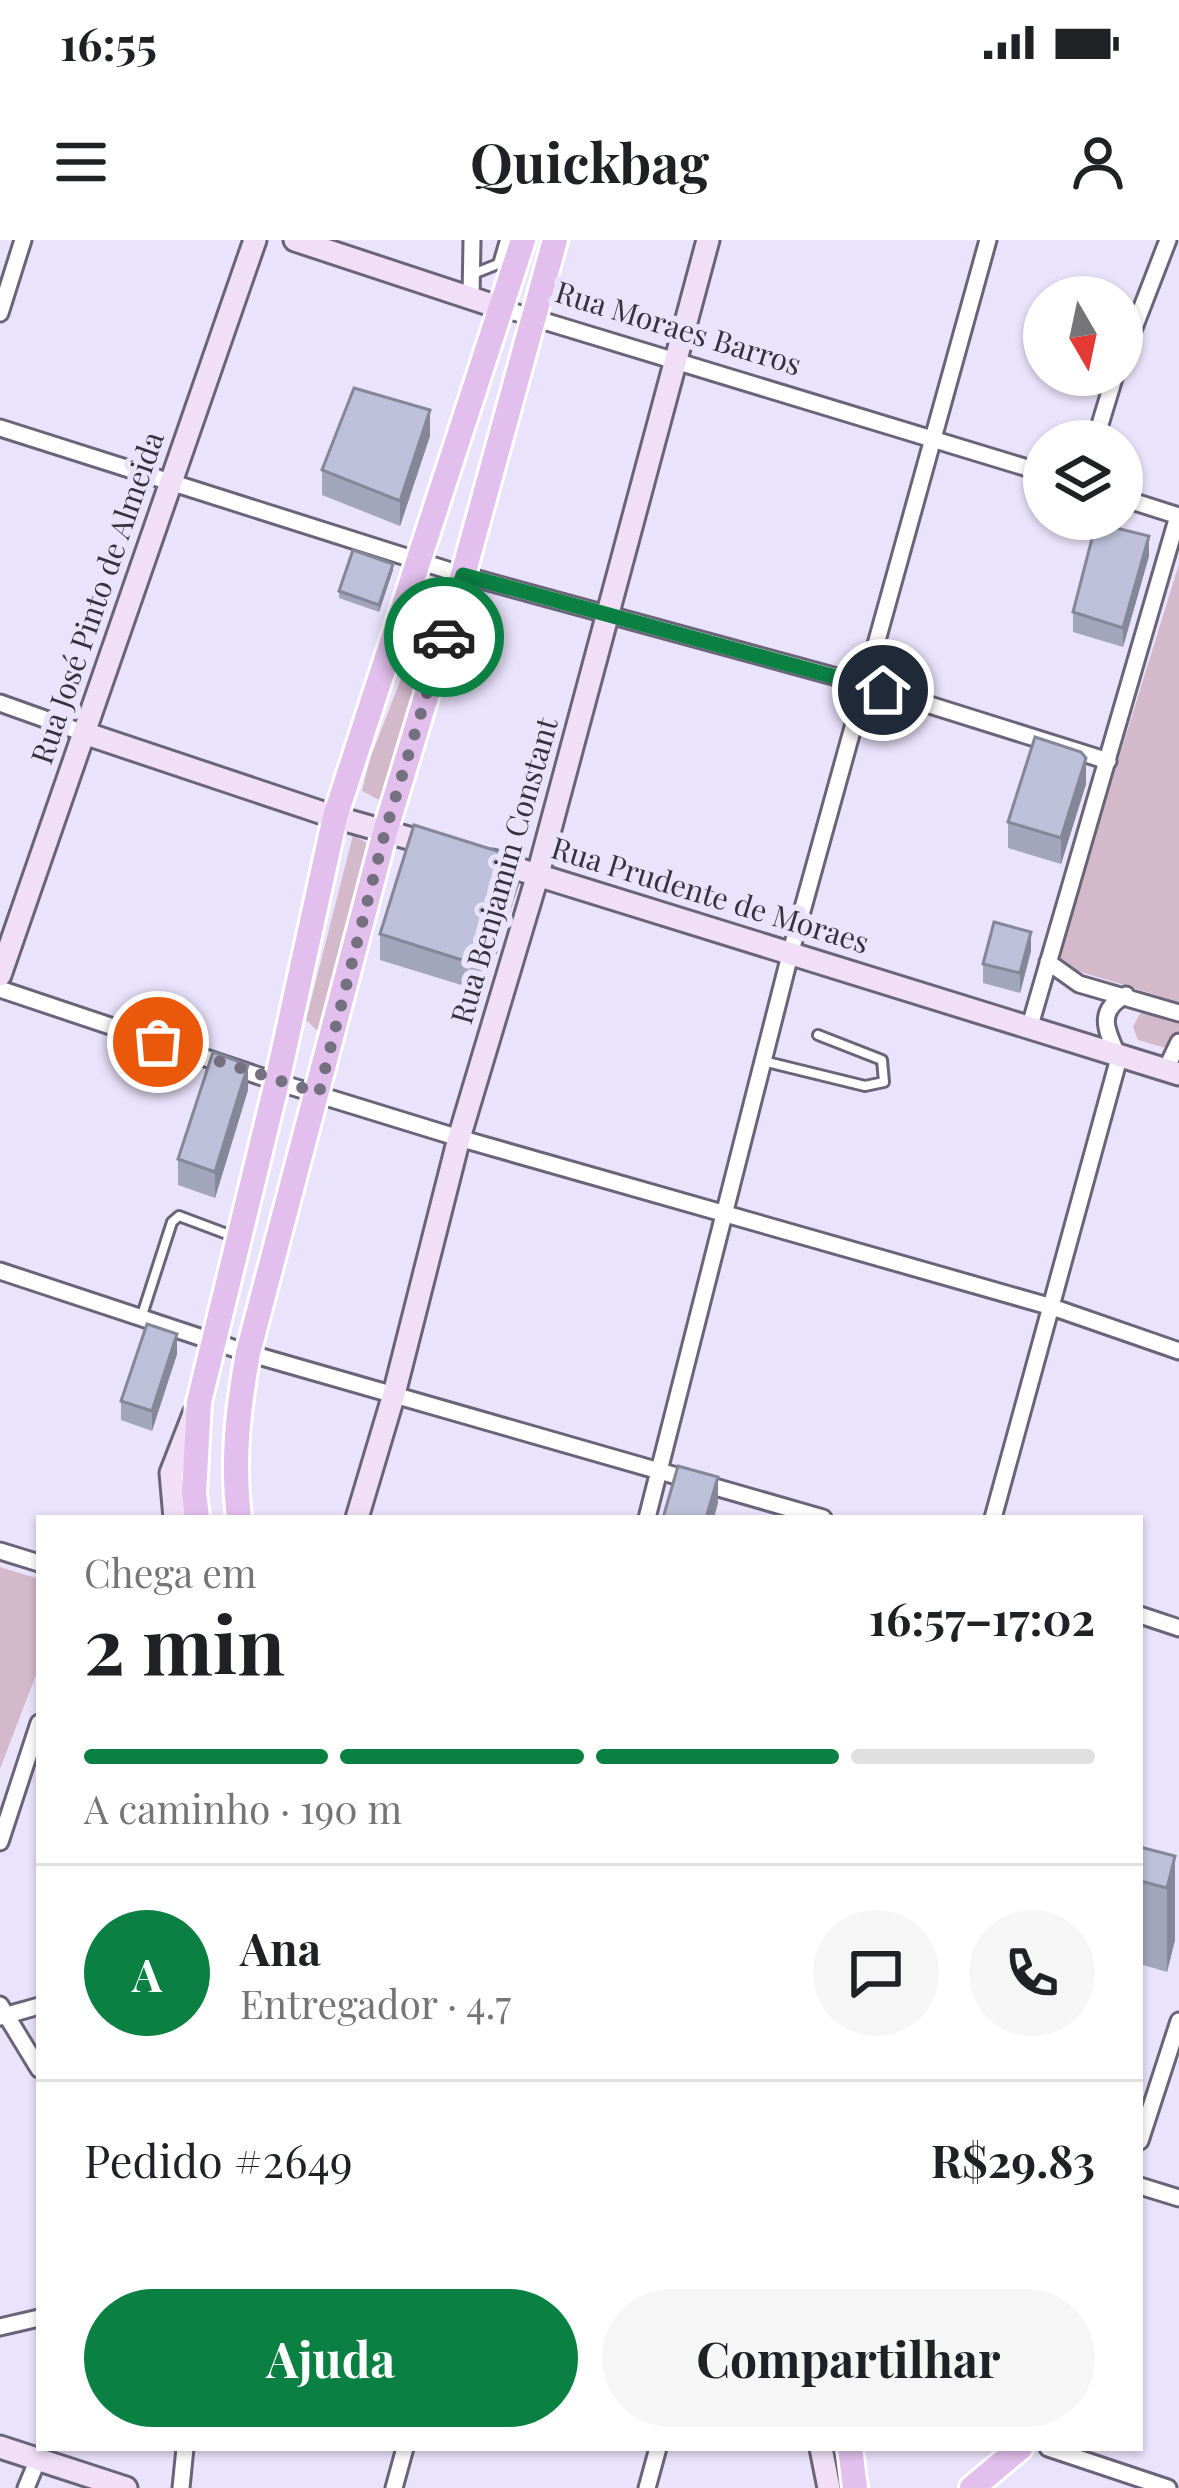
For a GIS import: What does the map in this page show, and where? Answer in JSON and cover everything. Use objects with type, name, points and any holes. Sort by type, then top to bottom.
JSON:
[{"type":"main road","points":[[197,1515],[199,1402],[277,1082],[334,817],[523,240]]},
{"type":"main road","points":[[239,1515],[236,1417],[248,1353],[385,832],[463,575],[555,240]]},
{"type":"main road","points":[[850,2451],[854,2488]]},
{"type":"main road","points":[[972,2488],[1016,2451]]},
{"type":"street","points":[[0,313],[23,240]]},
{"type":"street","name":"Rua José Pinto de Almeida","points":[[0,975],[255,240]]},
{"type":"street","name":"Rua Moraes Barros","points":[[295,240],[471,286],[501,308],[1023,466]]},
{"type":"street","points":[[471,286],[472,240]]},
{"type":"street","name":"Rua Benjamin Constant","points":[[358,1515],[459,1138],[538,874],[708,240]]},
{"type":"street","points":[[648,1515],[791,951],[988,240]]},
{"type":"street","points":[[1143,305],[1168,240]]},
{"type":"street","points":[[0,428],[463,575],[866,685],[1108,761]]},
{"type":"street","points":[[1029,1029],[1179,516],[1143,505]]},
{"type":"street","points":[[0,703],[84,734]]},
{"type":"street","name":"Rua Prudente de Moraes","points":[[84,734],[334,817],[538,874],[1172,1072]]},
{"type":"street","points":[[1048,962],[1078,984],[1179,1013]]},
{"type":"street","points":[[0,989],[459,1138],[1052,1307],[1179,1351]]},
{"type":"street","points":[[994,1515],[1119,1058],[1105,1014],[1112,1002],[1126,995]]},
{"type":"street","points":[[1172,1072],[1179,1042]]},
{"type":"street","points":[[0,1271],[248,1353],[813,1515]]},
{"type":"street","points":[[175,1515],[171,1473],[199,1402]]},
{"type":"street","points":[[0,1551],[36,1562]]},
{"type":"street","points":[[1143,1616],[1179,1628]]},
{"type":"street","points":[[0,1842],[36,1732]]},
{"type":"street","points":[[36,2007],[1,2013],[36,2065]]},
{"type":"street","points":[[1143,2132],[1179,2021]]},
{"type":"street","points":[[1143,2187],[1179,2198]]},
{"type":"street","points":[[0,2327],[36,2319]]},
{"type":"street","points":[[0,2447],[126,2488]]},
{"type":"street","points":[[181,2488],[185,2451]]},
{"type":"street","points":[[394,2488],[404,2451]]},
{"type":"street","points":[[647,2488],[657,2451]]},
{"type":"street","points":[[822,2451],[829,2488]]},
{"type":"street","points":[[1057,2451],[1168,2488]]},
{"type":"street","points":[[26,2488],[38,2459]]},
{"type":"lane","points":[[471,286],[499,264],[506,240]]},
{"type":"lane","points":[[762,1061],[865,1086],[884,1082],[886,1070],[881,1060],[818,1035]]},
{"type":"lane","points":[[142,1315],[172,1222],[179,1216],[238,1238]]},
{"type":"shaded area","points":[[1179,564],[1179,1002],[1055,964]]},
{"type":"shaded area","points":[[445,595],[383,802],[362,791],[370,759],[430,603]]},
{"type":"shaded area","points":[[353,835],[372,846],[321,1034],[306,1020]]},
{"type":"shaded area","points":[[1154,1005],[1179,1014],[1179,1052],[1138,1040],[1133,1027],[1139,1015]]},
{"type":"shaded area","points":[[0,1567],[36,1578],[36,1675],[0,1769]]},
{"type":"building","points":[[354,388],[430,410],[400,501],[322,470]]},
{"type":"building","points":[[1149,536],[1123,628],[1073,612],[1092,540]]},
{"type":"building","points":[[353,550],[393,564],[379,605],[339,591]]},
{"type":"building","points":[[1035,737],[1081,752],[1086,758],[1061,838],[1008,822]]},
{"type":"building","points":[[414,825],[519,858],[484,967],[380,934]]},
{"type":"building","points":[[994,922],[1031,932],[1020,973],[983,964]]},
{"type":"building","points":[[213,1052],[248,1065],[215,1172],[178,1159]]},
{"type":"building","points":[[147,1324],[177,1334],[152,1411],[121,1401]]},
{"type":"building","points":[[678,1466],[718,1477],[707,1515],[664,1515]]},
{"type":"building","points":[[1143,1848],[1175,1856],[1167,1888],[1143,1882]]},
{"type":"way so far","points":[[158,1042],[319,1093],[385,832],[444,637]]},
{"type":"route","points":[[444,637],[463,575],[883,690]]}]
